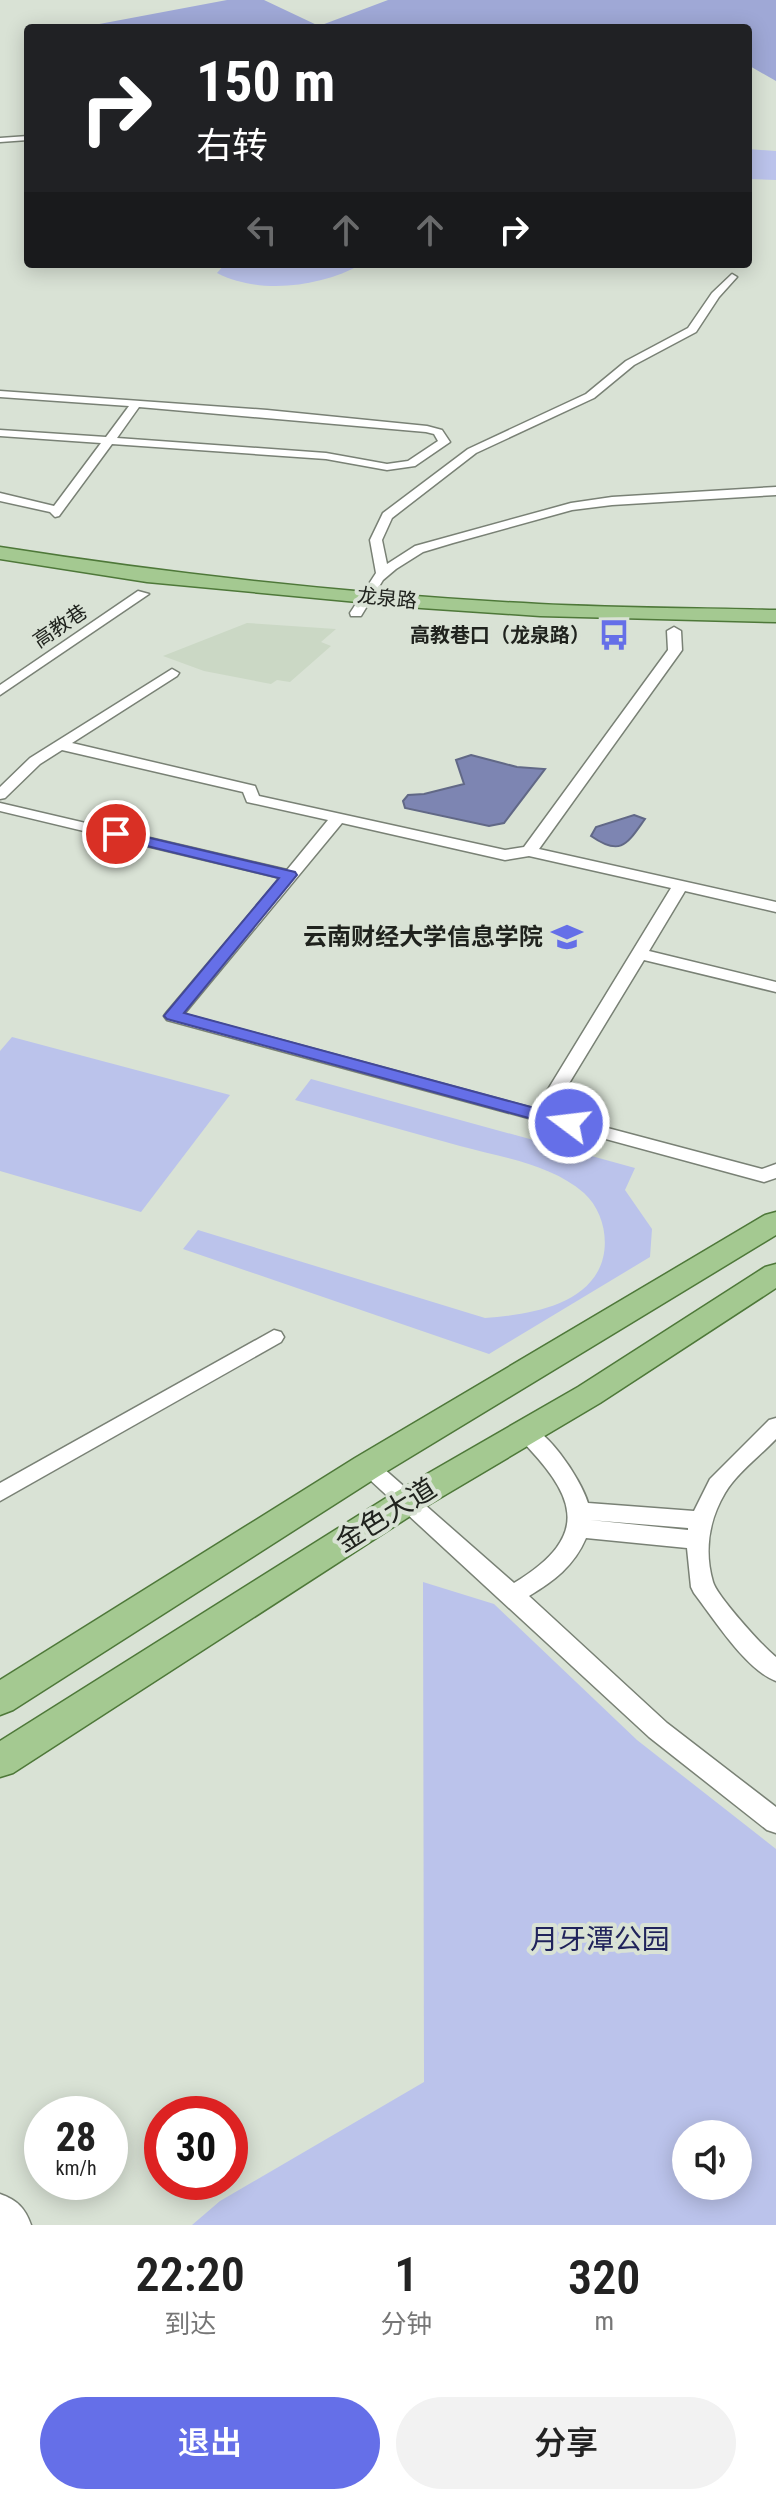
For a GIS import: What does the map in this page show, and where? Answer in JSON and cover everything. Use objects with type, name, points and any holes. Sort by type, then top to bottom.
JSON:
[{"type":"main road","name":"龙泉路","points":[[0,553],[160,577],[367,596],[540,610],[776,616]]},
{"type":"main road","name":"龙泉路","points":[[0,572],[143,594],[356,613],[674,631],[776,633]]},
{"type":"main road","name":"金色大道","points":[[0,1699],[367,1467],[776,1222]]},
{"type":"main road","name":"金色大道","points":[[0,1761],[406,1502],[589,1395],[776,1274]]},
{"type":"street","points":[[0,140],[24,138]]},
{"type":"street","points":[[383,574],[376,540],[387,516],[472,451],[590,396],[630,363],[692,330],[715,295],[732,277]]},
{"type":"street","points":[[0,394],[254,411],[427,429],[438,432],[444,442],[411,464],[387,467],[326,456],[0,433]]},
{"type":"street","points":[[0,497],[56,511],[136,404]]},
{"type":"street","points":[[356,613],[383,574],[419,549],[571,507],[612,501],[776,491]]},
{"type":"street","name":"高教巷","points":[[0,691],[143,594]]},
{"type":"street","points":[[529,851],[675,650],[674,631]]},
{"type":"street","points":[[0,795],[35,761],[172,673]]},
{"type":"street","points":[[60,745],[250,789],[252,799],[505,855],[529,851],[776,907]]},
{"type":"street","points":[[0,807],[289,875]]},
{"type":"street","points":[[339,817],[173,1016],[764,1176],[776,1170]]},
{"type":"street","points":[[541,1115],[681,885]]},
{"type":"street","points":[[640,954],[776,987]]},
{"type":"street","points":[[0,1493],[274,1337]]},
{"type":"street","points":[[776,1426],[718,1485],[699,1530],[702,1587],[757,1655],[776,1671]]},
{"type":"street","points":[[525,1431],[556,1461],[581,1520]]},
{"type":"street","points":[[367,1467],[513,1595],[658,1730],[776,1822]]},
{"type":"street","points":[[581,1520],[699,1530]]},
{"type":"street","points":[[513,1595],[555,1566],[581,1520]]},
{"type":"street","points":[[0,2213],[12,2225]]},
{"type":"shaded area","points":[[227,0],[264,0],[315,24],[99,24]]},
{"type":"shaded area","points":[[388,0],[776,0],[776,81],[752,67],[752,24],[324,24]]},
{"type":"shaded area","points":[[247,623],[336,629],[321,642],[331,646],[290,682],[277,680],[271,684],[204,671],[163,656]]},
{"type":"shaded area","points":[[471,755],[517,767],[545,769],[504,823],[489,826],[405,808],[403,801],[408,795],[464,784],[456,760]]},
{"type":"shaded area","points":[[634,815],[645,819],[622,845],[610,846],[591,836],[596,827]]},
{"type":"green space","points":[[752,149],[776,151],[776,180],[752,179]]},
{"type":"green space","points":[[221,268],[354,268],[309,283],[271,286],[234,280],[217,273]]},
{"type":"green space","points":[[12,1037],[230,1095],[141,1212],[0,1171],[0,1051]]},
{"type":"green space","points":[[311,1079],[635,1168],[625,1190],[652,1229],[650,1257],[489,1354],[183,1249],[198,1230],[485,1318],[548,1307],[577,1294],[589,1284],[602,1262],[604,1230],[591,1201],[571,1183],[525,1163],[295,1100]]},
{"type":"green space","name":"月牙潭公园","points":[[423,1582],[494,1604],[637,1740],[776,1849],[776,2225],[192,2225],[222,2200],[248,2200],[248,2185],[424,2082]]},
{"type":"place","name":"高教巷口（龙泉路）","points":[[614,635]]},
{"type":"place","name":"云南财经大学信息学院","points":[[567,937]]},
{"type":"route","points":[[116,834],[289,875],[173,1016],[569,1123]]}]
